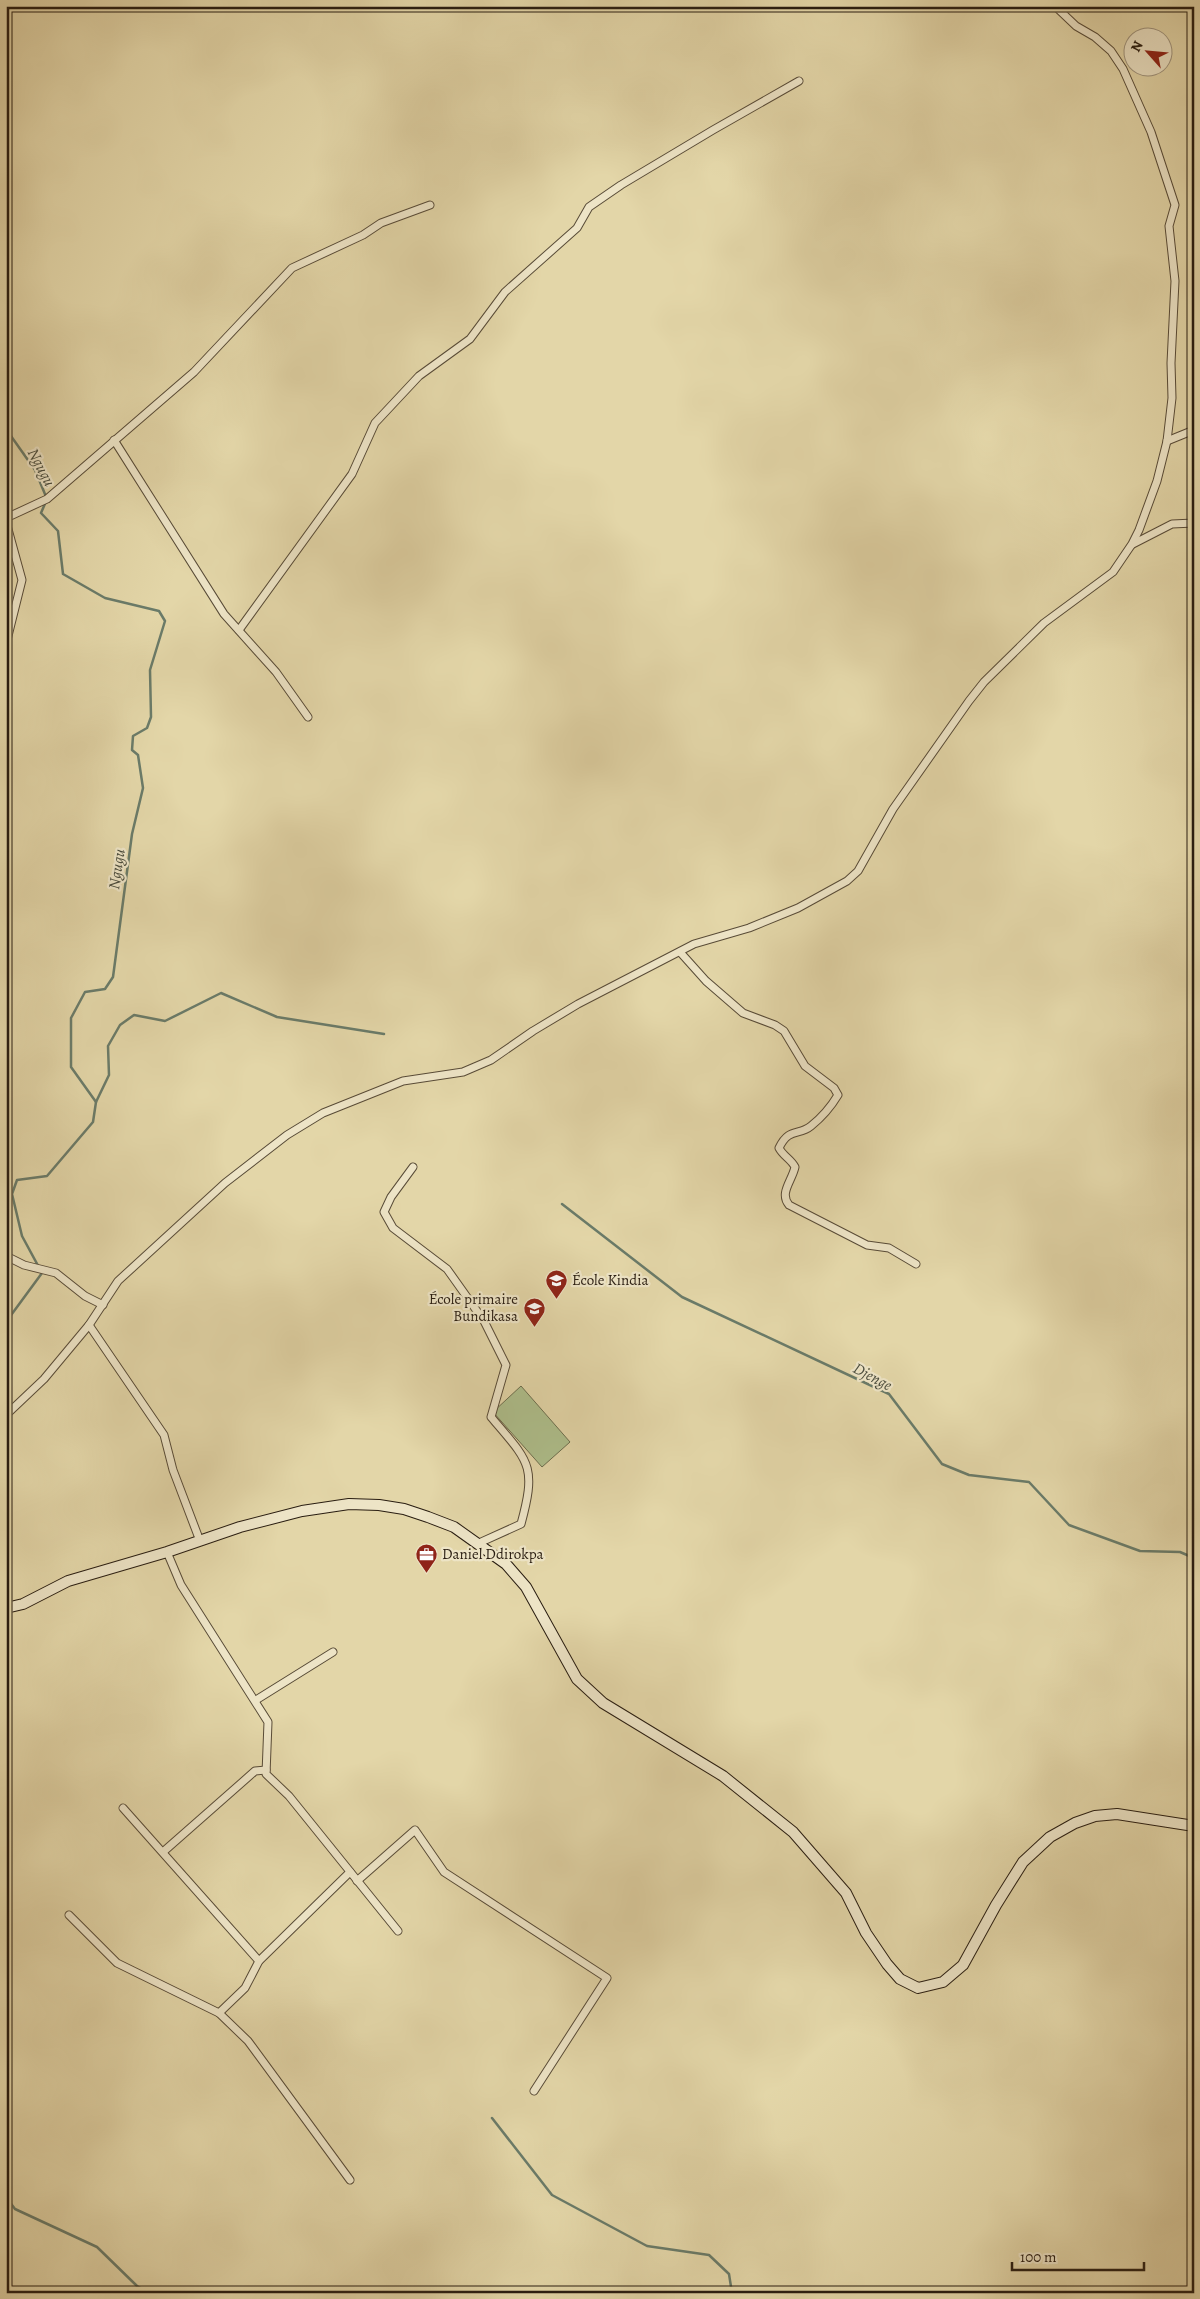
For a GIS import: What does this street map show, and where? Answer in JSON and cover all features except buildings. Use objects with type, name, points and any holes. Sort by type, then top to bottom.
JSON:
[{"type":"main road","points":[[6,1608],[23,1604],[68,1581],[167,1552],[240,1527],[302,1511],[348,1504],[379,1505],[404,1509],[454,1528],[479,1543],[506,1564],[526,1587],[578,1679],[603,1703],[723,1776],[794,1832],[846,1894],[866,1933],[887,1964],[900,1979],[918,1988],[943,1982],[963,1966],[996,1905],[1023,1862],[1050,1837],[1095,1816],[1116,1814],[1194,1826]]},
{"type":"street","points":[[6,1415],[44,1379],[89,1325],[118,1281],[225,1184],[268,1149],[323,1113],[403,1081],[463,1072],[491,1060],[533,1031],[578,1004],[694,944],[749,928],[798,908],[847,881],[858,871],[893,809],[984,682],[1044,623],[1113,572],[1132,544],[1157,481],[1167,440],[1172,398],[1171,363],[1175,281],[1169,226],[1175,206],[1151,132],[1111,51],[1095,37],[1076,26],[1055,6]]},
{"type":"street","points":[[239,630],[352,474],[375,423],[418,376],[470,339],[505,292],[577,228],[589,207],[621,185],[704,135],[799,81]]},
{"type":"street","points":[[6,518],[46,499],[194,372],[292,268],[363,235],[381,223],[430,204]]},
{"type":"street","points":[[1167,440],[1194,430]]},
{"type":"street","points":[[114,440],[224,614],[276,672],[308,718]]},
{"type":"street","points":[[6,522],[22,580],[6,644]]},
{"type":"street","points":[[1132,544],[1172,524],[1194,522]]},
{"type":"street","points":[[680,952],[706,981],[743,1013],[776,1025],[784,1031],[805,1066],[834,1088],[838,1095],[810,1127],[791,1132],[782,1142],[779,1148],[782,1154],[795,1167],[784,1193],[785,1200],[789,1205],[867,1245],[890,1248],[916,1264]]},
{"type":"street","points":[[413,1167],[391,1197],[384,1212],[392,1228],[446,1269],[484,1320],[506,1365],[491,1417],[522,1454],[529,1470],[528,1497],[521,1524],[479,1543]]},
{"type":"street","points":[[6,1256],[24,1265],[56,1273],[85,1296],[103,1305]]},
{"type":"street","points":[[89,1325],[164,1435],[173,1470],[200,1541]]},
{"type":"street","points":[[167,1552],[181,1585],[256,1700],[268,1722],[266,1774],[289,1796],[398,1931]]},
{"type":"street","points":[[256,1700],[334,1652]]},
{"type":"street","points":[[163,1852],[255,1771],[266,1770]]},
{"type":"street","points":[[124,1808],[259,1961]]},
{"type":"street","points":[[357,1881],[415,1830],[444,1872],[607,1978],[534,2091]]},
{"type":"street","points":[[219,2012],[245,1988],[259,1961],[350,1872]]},
{"type":"street","points":[[69,1915],[117,1963],[219,2012],[248,2041],[350,2180]]},
{"type":"green space","points":[[521,1386],[570,1442],[542,1467],[493,1412]]},
{"type":"waterway","name":"Ngugu","points":[[6,429],[35,470],[47,499],[41,513],[58,531],[63,574],[105,598],[159,611],[165,621],[150,670],[151,717],[147,728],[133,736],[132,750],[138,755],[143,788],[132,834],[113,977],[105,989],[85,992],[71,1018],[71,1067],[96,1102]]},
{"type":"waterway","points":[[6,1322],[42,1273],[22,1236],[12,1194],[17,1180],[47,1176],[93,1122],[96,1102],[109,1075],[108,1046],[120,1025],[134,1015],[165,1021],[221,993],[277,1017],[384,1034]]},
{"type":"waterway","name":"Djenge","points":[[562,1204],[682,1297],[889,1394],[942,1464],[969,1475],[1029,1482],[1069,1525],[1140,1551],[1180,1552],[1194,1558]]},
{"type":"waterway","points":[[492,2118],[552,2195],[647,2246],[709,2255],[729,2274],[732,2293]]},
{"type":"waterway","points":[[6,2197],[15,2209],[97,2247],[137,2286],[149,2293]]},
{"type":"place","name":"École Kindia","points":[[556,1299]]},
{"type":"place","name":"École primaire Bundikasa","points":[[534,1327]]},
{"type":"place","name":"Daniel Ddirokpa","points":[[426,1573]]}]
